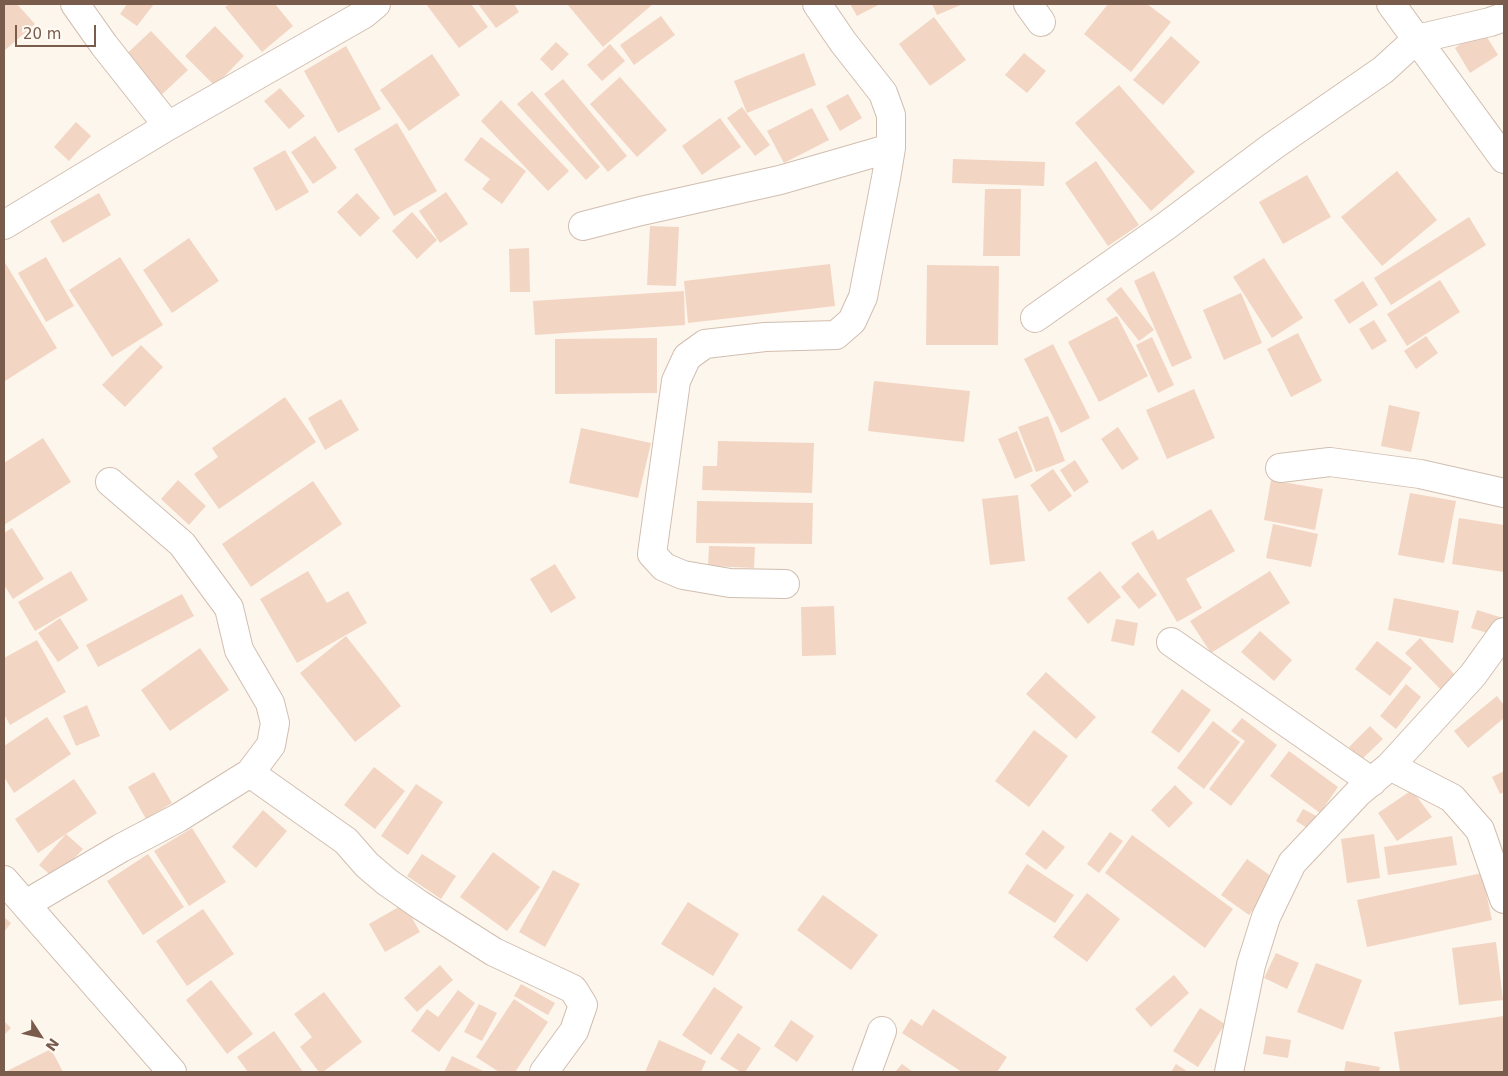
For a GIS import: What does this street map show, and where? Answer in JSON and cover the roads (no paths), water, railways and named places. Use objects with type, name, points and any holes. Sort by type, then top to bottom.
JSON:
[{"type":"street","points":[[74,4],[168,126]]},
{"type":"street","points":[[4,225],[168,126],[364,14],[376,4]]},
{"type":"street","points":[[785,584],[730,583],[683,575],[664,567],[652,554],[676,380],[687,357],[705,344],[766,337],[836,335],[852,321],[862,297],[891,148],[891,115],[883,93],[843,42],[817,4]]},
{"type":"street","points":[[1391,4],[1504,160]]},
{"type":"street","points":[[1035,318],[1166,226],[1273,146],[1383,70],[1417,39],[1504,17]]},
{"type":"street","points":[[583,226],[780,180],[891,148]]},
{"type":"street","points":[[1280,468],[1330,462],[1420,474],[1504,493]]},
{"type":"street","points":[[26,904],[121,848],[178,818],[250,773],[271,745],[275,723],[270,703],[240,650],[228,608],[182,544],[110,482]]},
{"type":"street","points":[[1229,1072],[1251,964],[1266,917],[1292,863],[1359,792],[1381,774],[1473,675],[1504,632]]},
{"type":"street","points":[[1171,642],[1381,774],[1452,798],[1480,830],[1504,899]]},
{"type":"street","points":[[250,773],[346,841],[367,865],[387,882],[420,905],[494,952],[574,989],[583,1005],[574,1031],[544,1072]]},
{"type":"street","points":[[4,880],[172,1072]]},
{"type":"street","points":[[867,1072],[882,1031]]}]
